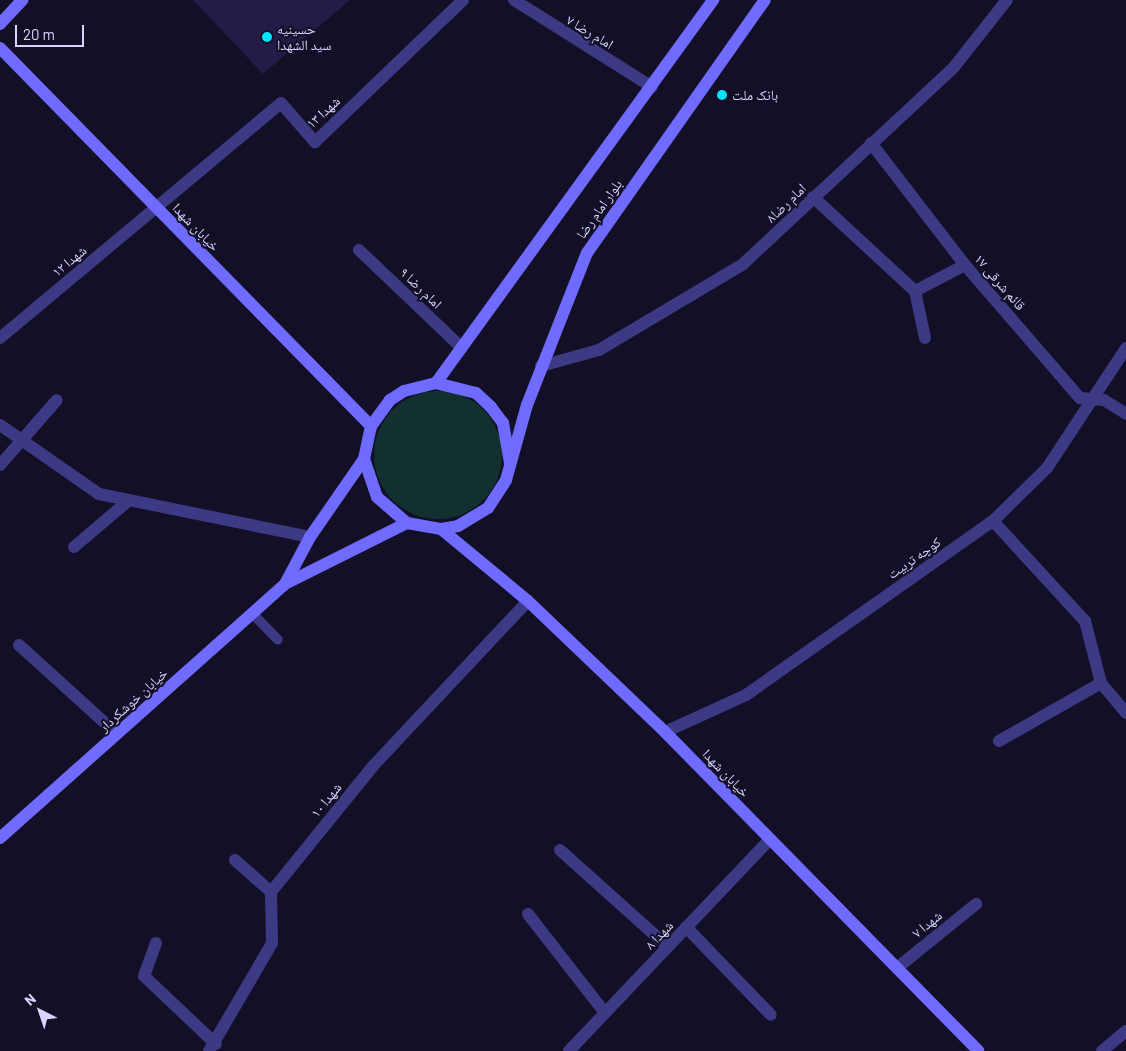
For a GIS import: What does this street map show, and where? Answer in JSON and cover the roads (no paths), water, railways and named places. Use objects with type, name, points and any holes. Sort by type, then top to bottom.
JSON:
[{"type":"main road","points":[[0,24],[22,0]]},
{"type":"main road","name":"بلوار امام رضا","points":[[436,383],[652,87],[712,0]]},
{"type":"main road","name":"بلوار امام رضا","points":[[510,463],[541,366],[587,253],[765,0]]},
{"type":"main road","name":"خیابان شهدا","points":[[0,48],[371,426]]},
{"type":"main road","points":[[285,584],[310,537],[364,459],[371,426],[390,400],[412,388],[436,383],[476,394],[491,407],[505,430],[510,463],[499,495],[488,508],[458,526],[441,529],[407,523],[377,497],[364,459]]},
{"type":"main road","points":[[285,584],[407,523]]},
{"type":"main road","name":"خیابان شهدا","points":[[441,529],[528,600],[665,732],[978,1051]]},
{"type":"main road","name":"خیابان خوشکردار","points":[[0,838],[285,584]]},
{"type":"street","name":"شهدا ۱۳","points":[[157,208],[281,103],[315,142],[463,0]]},
{"type":"street","name":"امام رضا ۷","points":[[514,0],[652,87]]},
{"type":"street","name":"۸امام رضا","points":[[541,366],[599,350],[743,264],[954,67],[1007,0]]},
{"type":"street","name":"قائم شرقی ۱۷","points":[[871,143],[965,265],[1080,398],[1104,400],[1126,414]]},
{"type":"street","points":[[813,197],[915,291],[925,338]]},
{"type":"street","name":"شهدا ۱۲","points":[[0,338],[157,208]]},
{"type":"street","name":"امام رضا ۹","points":[[359,250],[462,348]]},
{"type":"street","points":[[915,291],[965,265]]},
{"type":"street","name":"کوچه تربیت","points":[[665,732],[746,694],[993,521],[1047,468],[1091,398],[1126,348]]},
{"type":"street","points":[[0,465],[24,442],[57,400]]},
{"type":"street","points":[[0,425],[99,494],[310,537]]},
{"type":"street","points":[[74,548],[128,501]]},
{"type":"street","points":[[993,521],[1085,621],[1101,683],[1126,713]]},
{"type":"street","name":"شهدا ۱۰","points":[[271,892],[373,766],[528,600]]},
{"type":"street","points":[[20,645],[117,734]]},
{"type":"street","points":[[998,741],[1101,683]]},
{"type":"street","name":"شهدا ۸","points":[[576,1049],[605,1013],[770,839]]},
{"type":"street","points":[[560,850],[668,947]]},
{"type":"street","points":[[156,943],[144,976],[213,1048],[272,943],[271,892],[235,860]]},
{"type":"street","name":"شهدا ۷","points":[[897,968],[976,904]]},
{"type":"street","points":[[528,914],[605,1013]]},
{"type":"street","points":[[686,928],[771,1015]]},
{"type":"street","points":[[1102,1051],[1126,1031]]},
{"type":"lane","points":[[252,613],[278,640]]},
{"type":"place","name":"حسینیه سید الشهدا","points":[[267,37]]},
{"type":"place","name":"بانک ملت","points":[[722,95]]}]
